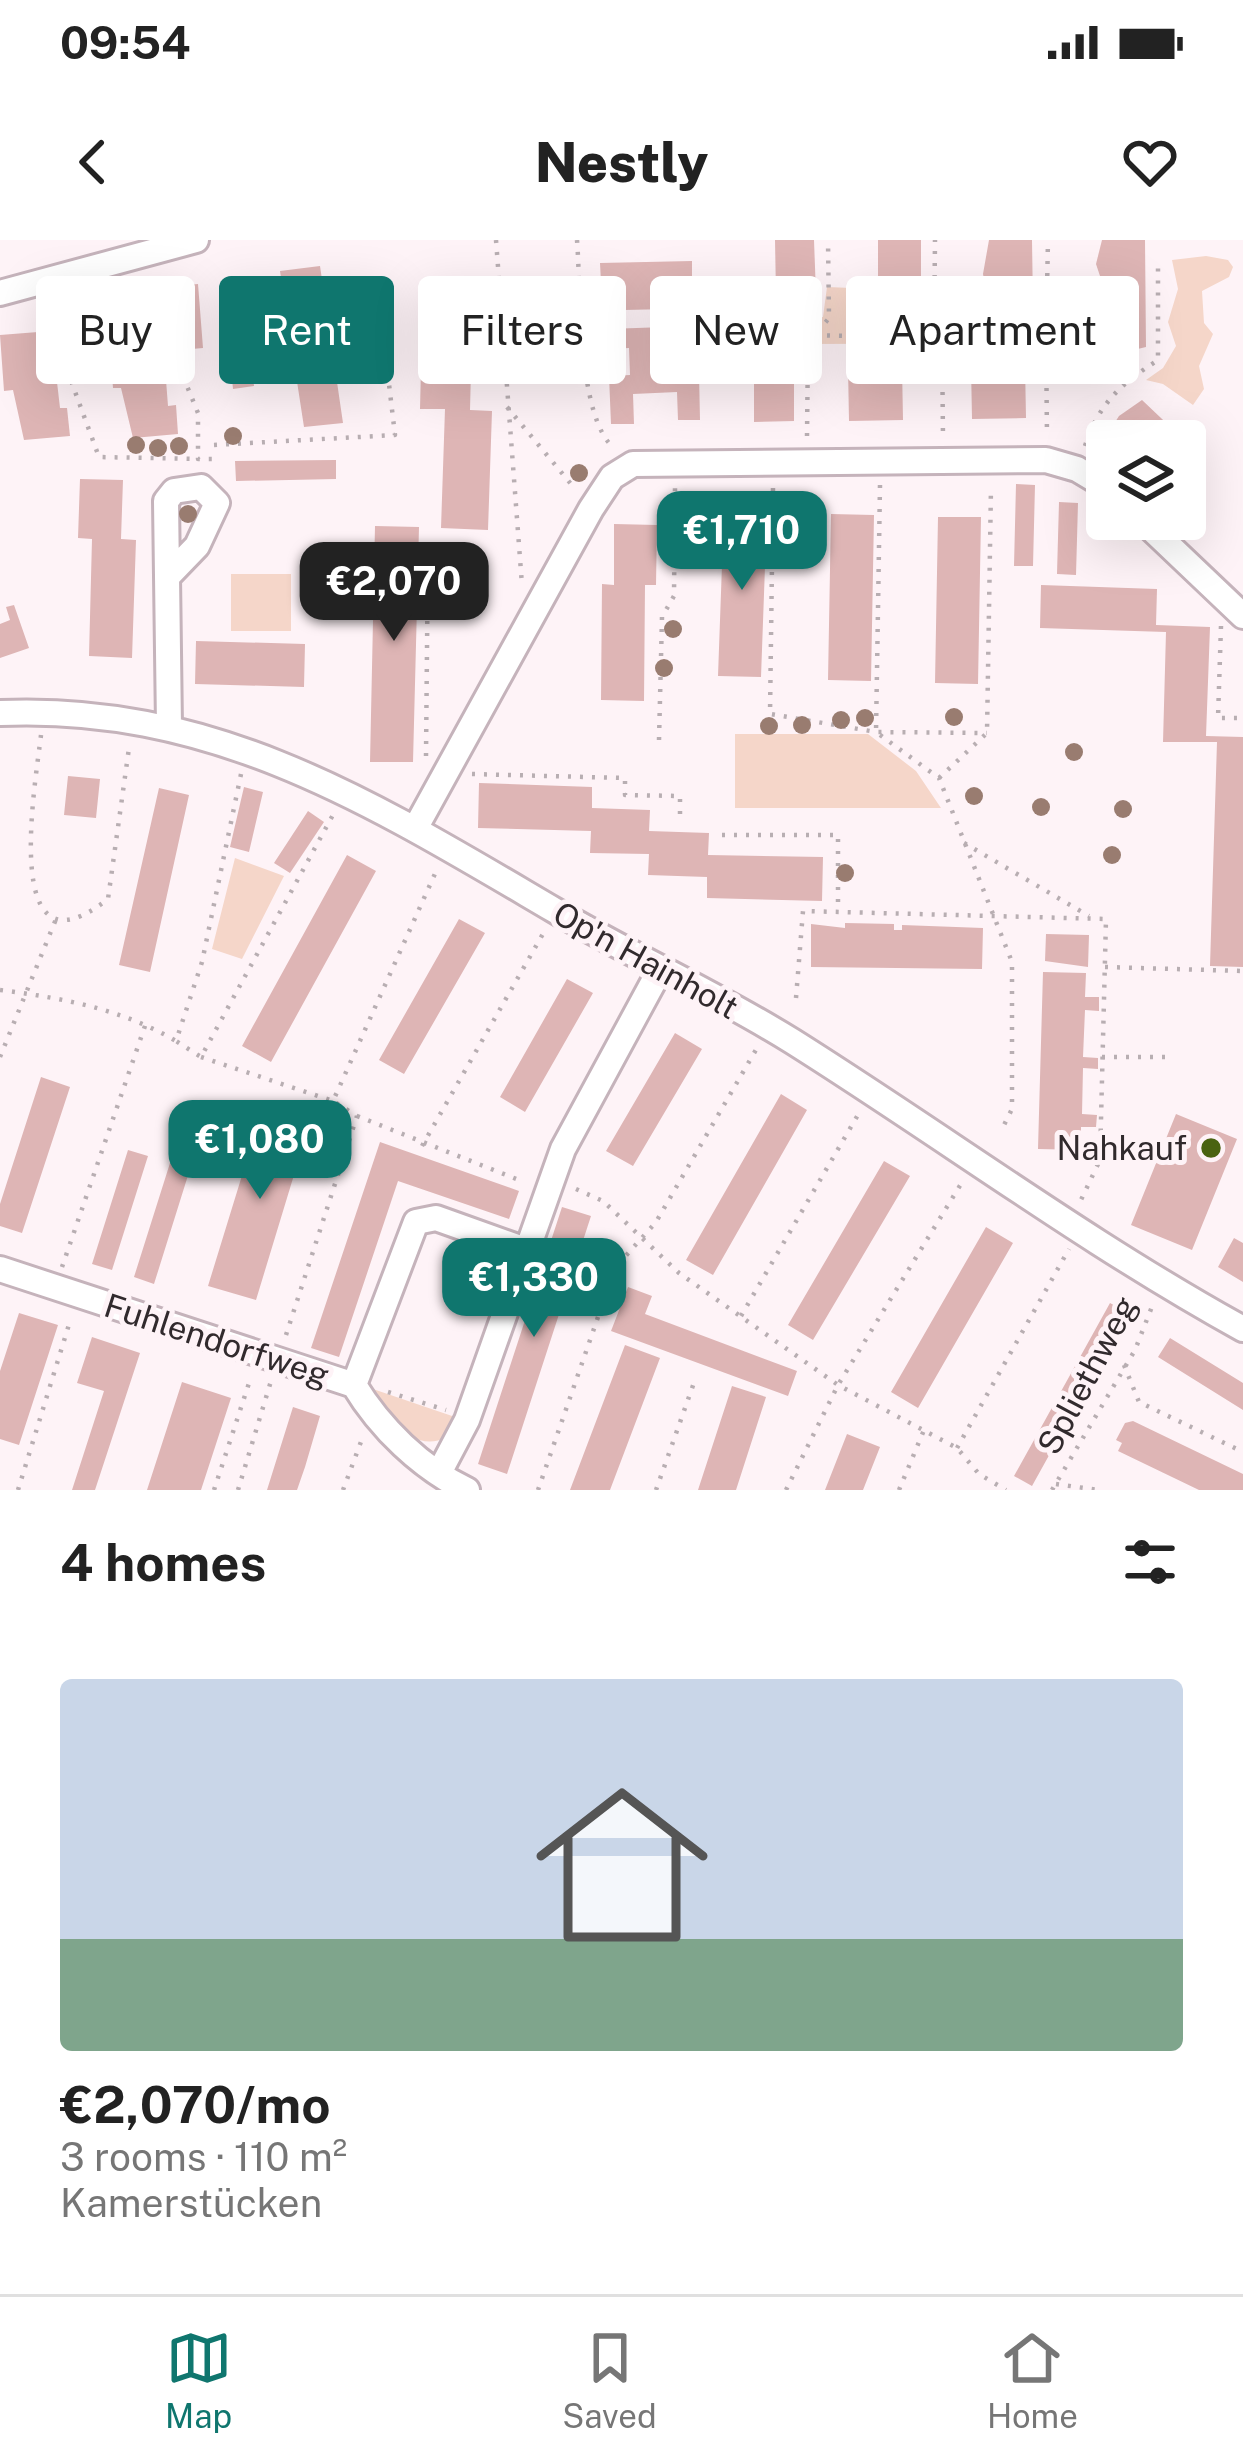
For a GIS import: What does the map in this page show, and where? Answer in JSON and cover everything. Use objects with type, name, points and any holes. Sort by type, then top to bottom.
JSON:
[{"type":"street","points":[[0,293],[196,240]]},
{"type":"street","points":[[416,827],[438,768],[591,508],[612,477],[633,464],[1046,460],[1086,474]]},
{"type":"street","points":[[1163,540],[1243,616]]},
{"type":"street","points":[[170,574],[170,726]]},
{"type":"street","name":"Op'n Hainholt","points":[[0,713],[44,711],[170,726],[246,750],[416,827],[556,912],[769,1027],[1079,1218],[1163,1283],[1243,1329]]},
{"type":"street","points":[[439,1473],[467,1420],[548,1184],[662,968]]},
{"type":"street","points":[[354,1384],[416,1222],[436,1219],[523,1249]]},
{"type":"street","name":"Fuhlendorfweg","points":[[0,1269],[354,1384],[372,1414],[439,1473],[467,1490]]},
{"type":"path","points":[[496,240],[524,601],[536,608]]},
{"type":"path","points":[[577,240],[590,398],[602,437],[633,464]]},
{"type":"path","points":[[822,327],[830,318],[828,240]]},
{"type":"path","points":[[934,240],[935,276]]},
{"type":"path","points":[[1047,276],[1048,240]]},
{"type":"path","points":[[1077,469],[1094,418],[1118,386],[1158,360],[1158,263]]},
{"type":"path","points":[[72,384],[99,457],[214,459]]},
{"type":"path","points":[[186,384],[198,413],[198,459]]},
{"type":"path","points":[[214,445],[395,435],[389,384]]},
{"type":"path","points":[[806,463],[807,384]]},
{"type":"path","points":[[940,384],[943,461]]},
{"type":"path","points":[[1046,384],[1046,460]]},
{"type":"path","points":[[507,407],[591,508]]},
{"type":"path","points":[[940,778],[987,733],[992,461]]},
{"type":"path","points":[[876,732],[880,462]]},
{"type":"path","points":[[658,740],[662,617],[674,596],[675,463]]},
{"type":"path","points":[[773,463],[770,714],[876,732],[987,733]]},
{"type":"path","points":[[428,542],[438,768],[625,778],[625,795],[680,796],[680,820]]},
{"type":"path","points":[[1222,596],[1218,718],[1243,718]]},
{"type":"path","points":[[44,711],[29,889],[42,913],[56,920],[83,918],[108,899],[133,718]]},
{"type":"path","points":[[876,732],[940,778],[1012,962],[1012,1109],[1001,1131]]},
{"type":"path","points":[[176,1041],[202,962],[246,750]]},
{"type":"path","points":[[201,1057],[345,793]]},
{"type":"path","points":[[722,835],[838,835],[838,911]]},
{"type":"path","points":[[964,843],[1094,919]]},
{"type":"path","points":[[333,1101],[448,845]]},
{"type":"path","points":[[796,998],[803,911],[1106,920],[1100,1160],[1079,1218],[957,1448]]},
{"type":"path","points":[[422,1146],[556,912]]},
{"type":"path","points":[[0,1057],[22,993],[56,920]]},
{"type":"path","points":[[1105,967],[1243,971]]},
{"type":"path","points":[[0,990],[95,1006],[146,1023],[201,1057],[333,1101],[422,1146],[604,1201],[679,1273],[838,1384],[957,1448],[979,1474],[1006,1490]]},
{"type":"path","points":[[17,1490],[67,1291],[146,1023]]},
{"type":"path","points":[[538,1490],[615,1268],[641,1237],[769,1027]]},
{"type":"path","points":[[1102,1057],[1165,1057]]},
{"type":"path","points":[[741,1316],[871,1093]]},
{"type":"path","points":[[214,1490],[357,1116]]},
{"type":"path","points":[[786,1490],[838,1384],[977,1159]]},
{"type":"path","name":"Spliethweg","points":[[1053,1487],[1124,1365],[1163,1283]]},
{"type":"path","points":[[238,1490],[268,1357]]},
{"type":"path","points":[[1124,1365],[1139,1402],[1243,1452]]},
{"type":"path","points":[[656,1490],[696,1377]]},
{"type":"path","points":[[354,1384],[467,1420]]},
{"type":"path","points":[[343,1490],[372,1414]]},
{"type":"path","points":[[898,1490],[924,1430]]},
{"type":"path","points":[[1053,1487],[1098,1490]]},
{"type":"shaded area","points":[[1206,256],[1228,260],[1233,267],[1229,277],[1202,291],[1204,323],[1213,334],[1199,366],[1204,389],[1193,405],[1163,384],[1146,380],[1163,368],[1176,346],[1168,322],[1178,289],[1172,260]]},
{"type":"shaded area","points":[[827,287],[846,288],[846,344],[822,344]]},
{"type":"shaded area","points":[[231,574],[291,574],[291,631],[231,631]]},
{"type":"shaded area","points":[[735,734],[868,734],[916,771],[941,808],[735,808]]},
{"type":"shaded area","points":[[235,858],[284,876],[242,959],[212,949]]},
{"type":"shaded area","points":[[367,1387],[455,1417],[446,1437],[422,1441],[410,1436],[388,1420]]},
{"type":"building","points":[[775,240],[814,240],[815,276],[776,276]]},
{"type":"building","points":[[878,240],[921,240],[921,276],[878,276]]},
{"type":"building","points":[[989,240],[1032,240],[1033,276],[983,274]]},
{"type":"building","points":[[1102,240],[1145,240],[1146,347],[1139,349],[1139,276],[1100,276],[1096,264]]},
{"type":"building","points":[[692,261],[692,276],[650,276],[650,309],[626,310],[626,276],[601,276],[600,263]]},
{"type":"building","points":[[320,266],[321,276],[281,276],[280,271]]},
{"type":"building","points":[[195,284],[203,348],[195,349]]},
{"type":"building","points":[[626,328],[650,328],[650,384],[699,384],[700,420],[678,420],[677,392],[633,394],[634,424],[611,424],[609,384],[626,384],[630,375]]},
{"type":"building","points":[[36,332],[36,384],[57,384],[60,408],[67,408],[70,436],[24,440],[13,390],[4,391],[0,335]]},
{"type":"building","points":[[113,384],[166,384],[168,406],[176,405],[178,434],[133,438],[121,388]]},
{"type":"building","points":[[297,384],[337,384],[343,423],[304,427]]},
{"type":"building","points":[[421,384],[471,384],[470,410],[492,411],[488,530],[441,528],[445,409],[420,409]]},
{"type":"building","points":[[754,384],[794,384],[794,421],[754,422]]},
{"type":"building","points":[[848,384],[902,384],[903,420],[849,421]]},
{"type":"building","points":[[971,384],[1025,384],[1026,418],[972,419]]},
{"type":"building","points":[[1142,400],[1163,420],[1116,420]]},
{"type":"building","points":[[336,460],[336,479],[236,481],[235,461]]},
{"type":"building","points":[[80,479],[123,480],[121,539],[136,540],[132,658],[89,656],[92,539],[78,538]]},
{"type":"building","points":[[1016,484],[1035,485],[1033,566],[1014,566]]},
{"type":"building","points":[[1059,502],[1078,503],[1076,575],[1057,574]]},
{"type":"building","points":[[724,509],[767,511],[761,677],[718,676]]},
{"type":"building","points":[[831,514],[874,515],[871,681],[828,680]]},
{"type":"building","points":[[938,517],[981,517],[978,684],[935,683]]},
{"type":"building","points":[[614,524],[657,525],[656,585],[645,585],[644,701],[601,700],[602,584],[614,585]]},
{"type":"building","points":[[375,526],[419,527],[413,762],[370,762]]},
{"type":"building","points":[[1041,585],[1157,589],[1156,625],[1210,627],[1206,736],[1243,737],[1243,967],[1210,966],[1217,742],[1163,742],[1166,632],[1040,628]]},
{"type":"building","points":[[14,605],[29,648],[0,658],[0,624],[10,620],[6,607]]},
{"type":"building","points":[[196,641],[305,644],[304,687],[195,684]]},
{"type":"building","points":[[68,776],[100,779],[96,818],[64,815]]},
{"type":"building","points":[[479,783],[592,787],[592,808],[650,810],[649,831],[709,833],[708,855],[823,857],[822,901],[707,898],[707,877],[648,875],[649,854],[590,853],[591,831],[478,828]]},
{"type":"building","points":[[244,787],[263,792],[249,852],[230,847]]},
{"type":"building","points":[[159,788],[189,795],[150,972],[119,965]]},
{"type":"building","points":[[308,811],[324,822],[290,873],[274,863]]},
{"type":"building","points":[[347,855],[376,871],[271,1062],[242,1046]]},
{"type":"building","points":[[459,919],[485,933],[404,1074],[379,1060]]},
{"type":"building","points":[[845,923],[894,924],[894,930],[902,930],[902,925],[983,928],[982,969],[811,967],[811,924],[845,928]]},
{"type":"building","points":[[1046,934],[1089,935],[1088,967],[1045,961]]},
{"type":"building","points":[[1043,972],[1086,973],[1085,997],[1099,997],[1099,1011],[1085,1010],[1083,1057],[1098,1058],[1098,1069],[1083,1068],[1082,1114],[1097,1115],[1096,1127],[1081,1127],[1081,1150],[1038,1149]]},
{"type":"building","points":[[567,979],[593,993],[525,1112],[500,1097]]},
{"type":"building","points":[[675,1033],[702,1049],[633,1166],[606,1151]]},
{"type":"building","points":[[41,1077],[70,1087],[22,1233],[0,1226],[0,1204]]},
{"type":"building","points":[[781,1094],[807,1110],[713,1275],[686,1260]]},
{"type":"building","points":[[264,1104],[311,1119],[256,1300],[208,1286]]},
{"type":"building","points":[[1176,1114],[1237,1139],[1192,1250],[1131,1225]]},
{"type":"building","points":[[380,1142],[519,1191],[509,1219],[398,1181],[339,1357],[311,1348]]},
{"type":"building","points":[[128,1150],[148,1156],[112,1270],[92,1264]]},
{"type":"building","points":[[884,1161],[910,1176],[813,1340],[788,1325]]},
{"type":"building","points":[[170,1163],[190,1169],[154,1284],[134,1277]]},
{"type":"building","points":[[562,1207],[591,1216],[507,1474],[478,1464]]},
{"type":"building","points":[[986,1227],[1013,1243],[918,1408],[891,1392]]},
{"type":"building","points":[[1234,1238],[1243,1243],[1243,1282],[1218,1267]]},
{"type":"building","points":[[628,1287],[652,1296],[645,1314],[797,1371],[788,1396],[611,1331]]},
{"type":"building","points":[[1110,1303],[1128,1313],[1032,1486],[1014,1476]]},
{"type":"building","points":[[19,1313],[58,1325],[19,1445],[0,1439],[0,1371]]},
{"type":"building","points":[[92,1337],[140,1353],[95,1490],[72,1490],[104,1391],[77,1383]]},
{"type":"building","points":[[1170,1338],[1243,1383],[1243,1410],[1158,1357]]},
{"type":"building","points":[[625,1345],[660,1358],[610,1490],[570,1490]]},
{"type":"building","points":[[182,1382],[231,1398],[201,1490],[147,1490]]},
{"type":"building","points":[[732,1386],[766,1397],[736,1490],[698,1490]]},
{"type":"building","points":[[293,1407],[320,1416],[305,1467],[297,1490],[267,1490]]},
{"type":"building","points":[[1133,1421],[1243,1474],[1243,1490],[1199,1490],[1118,1451],[1122,1443],[1116,1440],[1125,1423]]},
{"type":"building","points":[[847,1434],[880,1447],[863,1490],[825,1490]]},
{"type":"place","name":"Nahkauf","points":[[1211,1148]]}]
